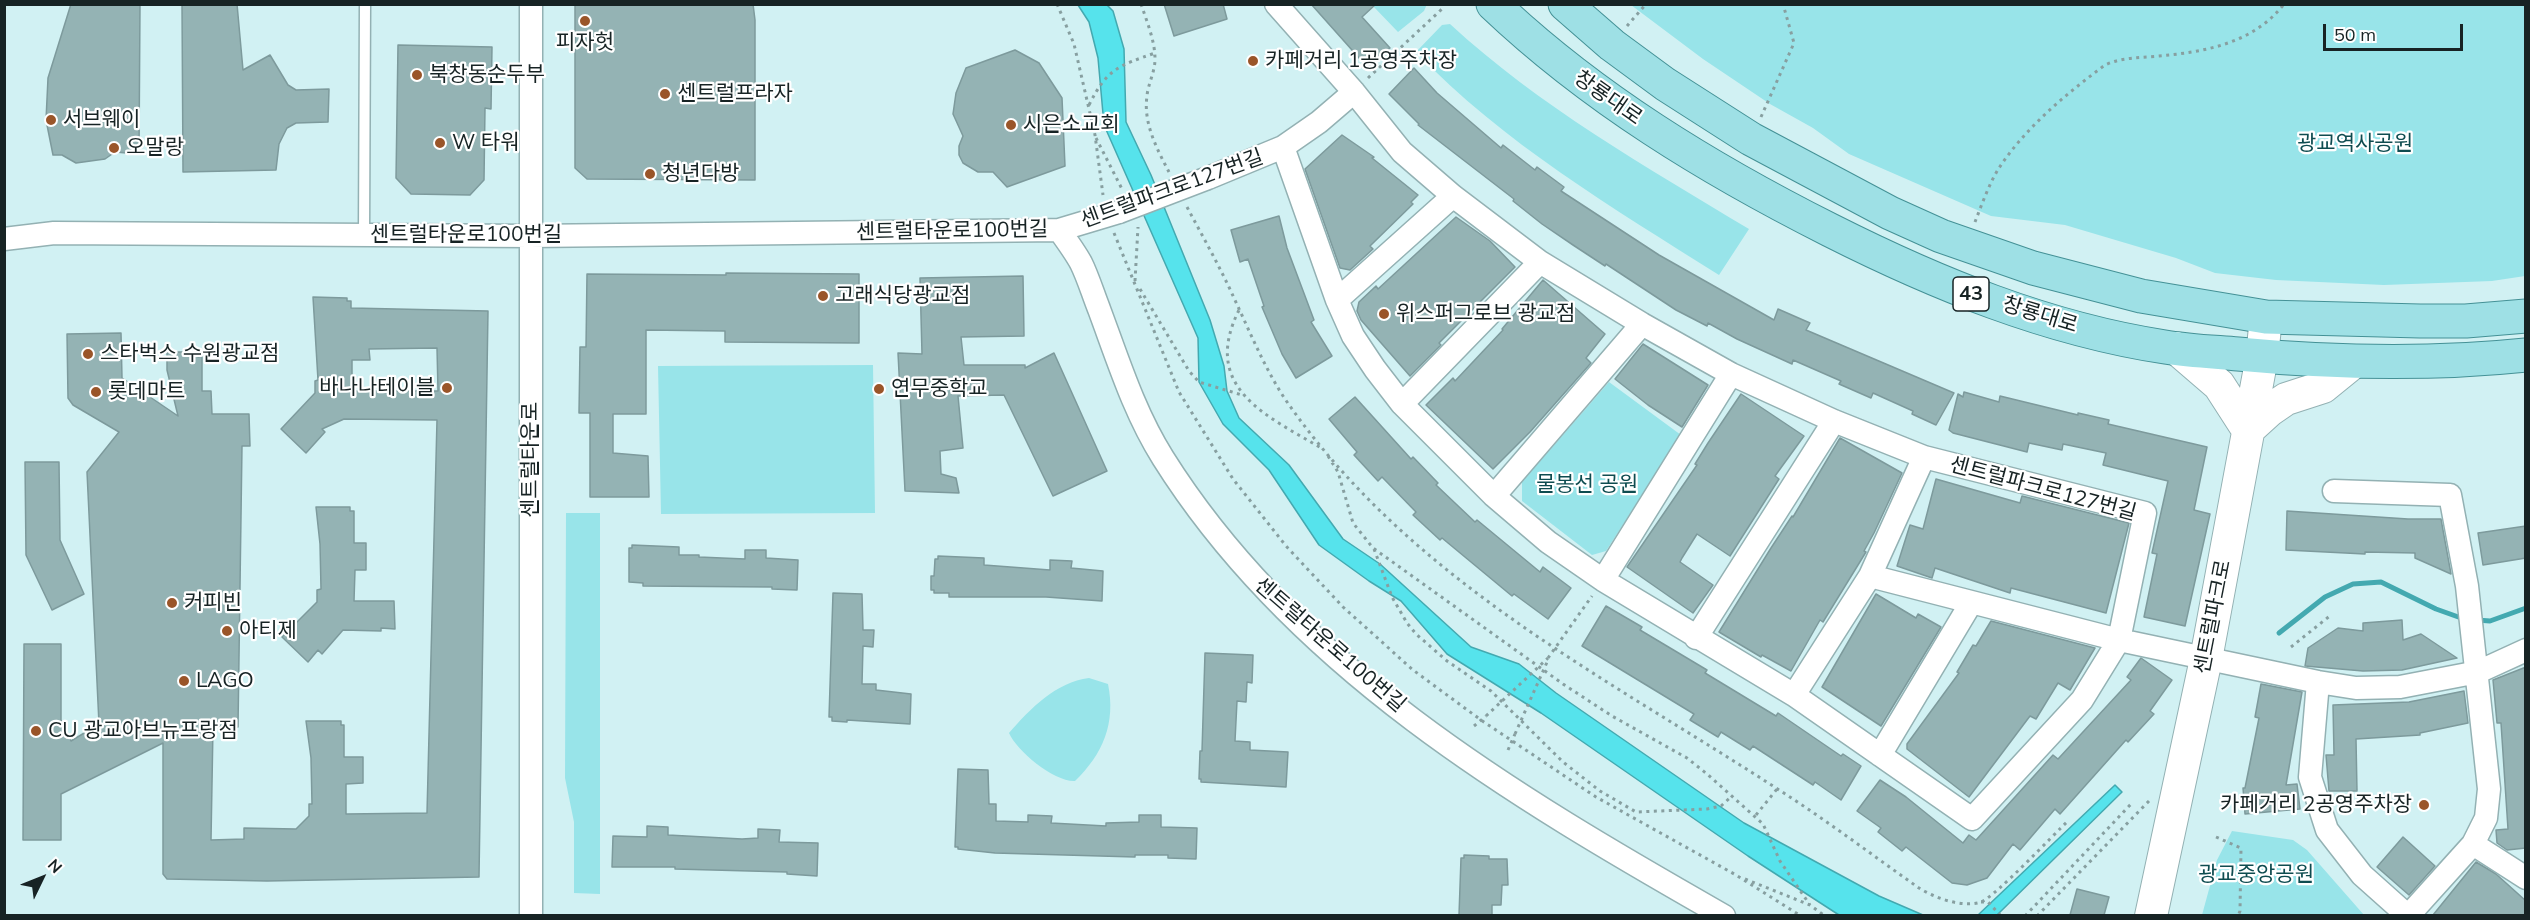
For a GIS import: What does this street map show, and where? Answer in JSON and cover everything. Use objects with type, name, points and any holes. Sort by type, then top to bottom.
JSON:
[{"type":"main road","name":"창룡대로","points":[[1493,4],[1558,63],[1610,101],[1680,147],[1784,207],[1911,269],[1963,291],[2107,335],[2176,348],[2262,357],[2355,361],[2440,362],[2526,355]]},
{"type":"main road","name":"창룡대로","points":[[1565,4],[1611,45],[1665,84],[1751,139],[1890,213],[1966,245],[2083,282],[2185,304],[2266,317],[2466,321],[2526,316]]},
{"type":"street","name":"센트럴타운로","points":[[531,4],[531,915]]},
{"type":"street","name":"센트럴파크로127번길","points":[[1276,4],[1354,92],[1402,152],[1453,196],[1540,262],[1642,324],[1731,374],[1834,421],[1924,457],[2145,513],[2120,640],[2082,700],[1972,819],[1794,695],[1696,638],[1603,580],[1548,542],[1494,496],[1402,404],[1375,369],[1353,336],[1337,300],[1283,147]]},
{"type":"street","name":"센트럴파크로127번길","points":[[1059,230],[1113,214],[1283,147],[1319,122],[1354,92]]},
{"type":"street","points":[[1337,300],[1453,196]]},
{"type":"street","points":[[4,222],[54,232]]},
{"type":"street","name":"센트럴타운로100번길","points":[[4,238],[54,232],[530,236],[1059,230],[1081,264],[1139,415],[1161,455],[1186,494],[1260,586],[1371,685],[1505,785],[1610,851],[1724,915]]},
{"type":"street","points":[[1402,404],[1540,262]]},
{"type":"street","name":"센트럴파크로","points":[[2151,915],[2180,771],[2206,659],[2262,357],[2266,317]]},
{"type":"street","points":[[1494,496],[1642,324]]},
{"type":"street","points":[[2176,348],[2219,385],[2248,430],[2286,399],[2322,387],[2355,361]]},
{"type":"street","points":[[1603,580],[1731,374]]},
{"type":"street","points":[[1696,638],[1834,421]]},
{"type":"street","name":"센트럴파크로127번길","points":[[1794,695],[1870,576],[1924,457]]},
{"type":"street","points":[[2318,682],[2310,777],[2327,831],[2362,875],[2408,915],[2474,844],[2486,818],[2489,789],[2467,586],[2450,495],[2334,491]]},
{"type":"street","points":[[1870,576],[2120,640],[2356,688],[2400,687],[2478,672],[2526,650]]},
{"type":"street","points":[[1880,755],[1971,603]]},
{"type":"street","points":[[2474,844],[2526,878]]},
{"type":"lane","points":[[364,235],[365,4]]},
{"type":"path","points":[[1057,4],[1074,44],[1113,214],[1135,281],[1179,392],[1233,479],[1286,546],[1352,615],[1413,670],[1481,720],[1596,797],[1736,875],[1801,915]]},
{"type":"path","points":[[1751,139],[1794,43],[1783,4]]},
{"type":"path","points":[[1966,245],[1998,169],[2014,148],[2034,125],[2105,64],[2117,60],[2160,56],[2229,43],[2262,26],[2274,17],[2284,4]]},
{"type":"path","points":[[1354,92],[1442,9]]},
{"type":"path","points":[[1088,106],[1100,82],[1109,74],[1124,64],[1155,52]]},
{"type":"path","points":[[1135,281],[1163,324],[1189,371],[1199,382],[1243,395]]},
{"type":"path","points":[[1239,310],[1228,337],[1228,356],[1230,370],[1243,395],[1261,412],[1325,450],[1338,472],[1353,523],[1373,548],[1563,684],[1612,716],[1687,758],[1763,824],[1780,861],[1810,905]]},
{"type":"path","points":[[1373,548],[1392,597],[1416,634],[1447,661],[1491,691],[1563,762],[1600,791],[1636,812],[1707,809],[1721,806],[1732,796]]},
{"type":"path","points":[[1508,750],[1548,658],[1603,580]]},
{"type":"path","points":[[2291,647],[2331,615]]},
{"type":"path","points":[[1474,726],[1548,658]]},
{"type":"path","points":[[2037,915],[2180,771]]},
{"type":"path","points":[[1756,816],[1778,789]]},
{"type":"path","points":[[1596,797],[1600,791]]},
{"type":"path","points":[[2025,915],[2132,803]]},
{"type":"path","points":[[2216,837],[2241,848],[2240,911],[2238,915]]},
{"type":"path","points":[[2068,871],[2073,877]]},
{"type":"path","points":[[1736,875],[1810,905],[1825,915]]},
{"type":"path","points":[[1982,902],[1988,902],[2001,915]]},
{"type":"green space","points":[[1427,4],[1424,11],[1398,32],[1372,5]]},
{"type":"green space","name":"광교역사공원","points":[[1631,5],[2525,5],[2525,276],[2492,281],[2384,285],[2276,280],[2215,273],[2176,258],[2065,225],[1991,216],[1849,154],[1813,128],[1770,104],[1703,59]]},
{"type":"green space","points":[[1450,24],[1484,54],[1557,109],[1633,159],[1749,229],[1719,275],[1560,172],[1485,116],[1450,85],[1416,52],[1442,25]]},
{"type":"green space","points":[[873,365],[875,513],[661,514],[658,366]]},
{"type":"green space","name":"물봉선 공원","points":[[1609,382],[1681,435],[1606,551],[1592,555],[1522,501],[1522,482]]},
{"type":"green space","points":[[566,513],[600,513],[600,894],[574,893],[574,822],[565,778]]},
{"type":"green space","points":[[1089,678],[1108,684],[1110,712],[1108,725],[1100,749],[1085,771],[1075,781],[1066,780],[1037,764],[1020,748],[1009,733],[1044,698],[1066,685]]},
{"type":"green space","name":"광교중앙공원","points":[[2232,831],[2293,840],[2307,850],[2364,915],[2202,915],[2217,860]]},
{"type":"shaded area","points":[[1078,5],[1107,5],[1113,11],[1124,49],[1126,122],[1151,175],[1210,320],[1224,366],[1227,391],[1239,418],[1289,465],[1343,539],[1380,564],[1471,647],[1519,664],[1556,693],[1744,823],[1879,896],[1923,915],[1839,915],[1748,856],[1541,713],[1447,654],[1401,601],[1319,545],[1269,470],[1223,424],[1199,382],[1198,338],[1104,125],[1098,58],[1089,22]]},
{"type":"shaded area","points":[[2115,785],[2122,792],[1997,915],[1978,915]]},
{"type":"building","points":[[71,4],[140,4],[139,154],[115,152],[105,159],[76,163],[62,155],[53,155],[46,120],[48,78]]},
{"type":"building","points":[[182,4],[237,4],[243,70],[270,55],[288,85],[296,90],[329,89],[328,122],[296,123],[287,128],[279,144],[276,170],[183,172]]},
{"type":"building","name":"센트럴프라자","points":[[575,4],[753,4],[755,20],[755,180],[587,179],[575,168]]},
{"type":"building","points":[[1164,4],[1223,4],[1227,19],[1174,36]]},
{"type":"building","points":[[1311,4],[1376,4],[1362,17],[1390,48],[1368,68]]},
{"type":"building","name":"W 타워","points":[[398,45],[492,47],[491,109],[485,108],[484,180],[470,195],[411,194],[396,178]]},
{"type":"building","name":"시은소교회","points":[[1015,50],[1039,63],[1062,98],[1065,166],[1007,187],[993,172],[978,172],[963,163],[959,155],[959,146],[963,136],[953,114],[956,93],[966,68]]},
{"type":"building","points":[[1414,68],[1437,93],[1501,148],[1503,145],[1535,170],[1537,167],[1564,187],[1561,191],[1659,255],[1774,320],[1778,309],[1810,323],[1806,330],[1954,393],[1936,425],[1912,414],[1913,411],[1873,393],[1871,398],[1839,384],[1841,381],[1793,360],[1792,364],[1708,323],[1707,326],[1676,310],[1542,224],[1513,201],[1514,199],[1418,125],[1389,94]]},
{"type":"building","points":[[1342,135],[1374,157],[1372,158],[1418,195],[1411,202],[1413,204],[1370,246],[1373,249],[1350,270],[1340,268],[1305,169]]},
{"type":"building","points":[[1279,216],[1287,248],[1314,320],[1311,322],[1332,356],[1296,378],[1282,354],[1262,307],[1264,306],[1248,259],[1240,262],[1231,230]]},
{"type":"building","points":[[1456,217],[1490,241],[1515,267],[1439,343],[1441,345],[1410,376],[1361,320],[1357,311],[1359,302],[1376,286],[1378,289]]},
{"type":"building","points":[[726,273],[859,274],[859,343],[725,342],[725,331],[646,330],[646,414],[613,414],[613,453],[648,456],[649,497],[590,497],[590,413],[579,413],[580,347],[586,347],[587,274],[726,275]]},
{"type":"building","points":[[1023,276],[1024,336],[961,337],[964,365],[1025,365],[1025,368],[1054,353],[1107,471],[1053,496],[1004,395],[958,396],[963,448],[940,451],[941,474],[956,478],[959,493],[905,491],[898,353],[922,354],[920,278]]},
{"type":"building","points":[[1543,280],[1605,334],[1586,358],[1591,363],[1530,432],[1493,469],[1426,405],[1453,378],[1455,381],[1503,330]]},
{"type":"building","points":[[313,297],[347,298],[347,301],[351,301],[351,308],[488,311],[479,877],[267,881],[167,879],[163,874],[163,743],[61,794],[61,840],[23,840],[24,644],[61,644],[61,720],[71,741],[99,724],[87,472],[119,432],[73,405],[68,398],[67,334],[121,333],[122,378],[178,416],[167,370],[167,352],[198,352],[198,357],[202,356],[202,391],[211,391],[212,414],[249,414],[250,446],[242,446],[238,727],[213,727],[211,840],[244,839],[244,828],[296,829],[309,816],[309,804],[312,804],[311,758],[306,721],[341,721],[341,725],[344,725],[344,757],[363,757],[363,783],[346,784],[346,814],[427,813],[437,420],[344,419],[322,429],[325,432],[306,453],[281,429],[315,393],[315,381],[318,380]],"holes":[[[437,348],[438,391],[352,391],[352,360],[370,360],[369,349]]]},
{"type":"building","points":[[1643,344],[1708,385],[1682,427],[1648,405],[1615,379]]},
{"type":"building","points":[[1964,392],[1999,402],[2000,396],[2109,420],[2108,424],[2207,447],[2194,510],[2210,514],[2185,626],[2144,617],[2157,554],[2152,553],[2168,481],[2103,465],[2106,453],[2063,444],[2062,450],[2029,443],[2027,452],[1953,433],[1949,430],[1958,394],[1963,397]]},
{"type":"building","points":[[1741,394],[1804,436],[1775,476],[1779,479],[1730,556],[1697,534],[1680,562],[1713,585],[1693,613],[1627,567],[1697,465],[1695,464],[1708,443]]},
{"type":"building","points":[[1355,397],[1411,459],[1413,457],[1438,483],[1436,485],[1475,522],[1477,520],[1540,572],[1543,567],[1571,588],[1548,619],[1514,594],[1512,596],[1442,538],[1440,540],[1413,515],[1416,512],[1382,477],[1378,481],[1354,455],[1357,452],[1329,419]]},
{"type":"building","points":[[1840,438],[1902,473],[1864,551],[1866,552],[1823,622],[1820,620],[1791,671],[1762,655],[1761,657],[1719,632],[1793,517]]},
{"type":"building","points":[[25,462],[59,462],[60,540],[84,594],[52,610],[26,555]]},
{"type":"building","points":[[1936,479],[2020,503],[2022,496],[2129,523],[2106,613],[2011,588],[2010,593],[1935,568],[1932,578],[1897,566],[1910,525],[1923,529]]},
{"type":"building","points":[[316,507],[350,507],[350,511],[354,511],[354,543],[366,543],[366,570],[355,570],[354,601],[394,601],[395,629],[343,630],[322,654],[318,650],[308,662],[282,637],[317,602],[317,590],[321,589]]},
{"type":"building","points":[[2287,511],[2441,519],[2451,574],[2415,558],[2415,553],[2365,552],[2365,554],[2286,550]]},
{"type":"building","points":[[2526,526],[2526,558],[2483,565],[2478,533]]},
{"type":"building","points":[[632,545],[679,547],[679,555],[745,559],[745,550],[766,550],[766,558],[798,560],[797,590],[772,589],[772,587],[643,586],[643,583],[629,582],[629,548],[632,548]]},
{"type":"building","points":[[938,556],[984,558],[984,565],[1050,570],[1050,560],[1072,561],[1071,568],[1103,571],[1102,601],[1046,597],[949,597],[949,593],[934,593],[934,590],[931,590],[931,576],[934,576],[935,559],[938,559]]},
{"type":"building","points":[[833,593],[862,594],[863,630],[874,630],[873,647],[863,646],[862,684],[876,684],[876,690],[911,694],[910,724],[832,721],[832,717],[829,717]]},
{"type":"building","points":[[1876,594],[1916,618],[1918,614],[1941,627],[1881,726],[1822,687]]},
{"type":"building","points":[[1606,606],[1642,627],[1640,630],[1707,670],[1705,673],[1776,716],[1778,713],[1841,756],[1843,754],[1861,766],[1841,800],[1815,782],[1813,785],[1753,746],[1750,750],[1721,732],[1718,737],[1690,720],[1694,714],[1582,646]]},
{"type":"building","points":[[2402,620],[2403,640],[2421,634],[2457,658],[2402,670],[2363,671],[2305,666],[2308,648],[2338,628],[2363,631],[2363,623]]},
{"type":"building","points":[[1991,621],[2095,648],[2070,690],[2058,683],[2036,719],[2030,716],[1969,797],[1907,749],[1907,744],[1959,673],[1957,672],[1973,645],[1976,646]]},
{"type":"building","points":[[1205,653],[1253,655],[1252,683],[1247,682],[1246,702],[1237,701],[1235,741],[1250,742],[1250,750],[1288,752],[1286,787],[1201,782],[1199,779]]},
{"type":"building","points":[[2141,658],[2172,680],[2150,711],[2154,714],[2128,742],[2126,740],[2060,814],[2055,809],[2020,850],[2013,844],[1987,878],[1967,885],[1952,883],[1906,847],[1902,851],[1878,832],[1881,828],[1857,811],[1880,780],[1906,797],[1963,843],[1969,835],[1976,840],[2053,755],[2058,759],[2131,680],[2127,677]]},
{"type":"building","points":[[2526,667],[2526,848],[2507,850],[2497,843],[2496,830],[2508,829],[2501,723],[2497,723],[2493,680]]},
{"type":"building","points":[[2261,684],[2302,692],[2286,785],[2297,784],[2300,809],[2245,814],[2243,788],[2245,788],[2259,718],[2255,717]]},
{"type":"building","points":[[2464,691],[2468,723],[2420,733],[2420,735],[2356,739],[2357,791],[2329,791],[2326,755],[2334,755],[2333,705],[2409,702]]},
{"type":"building","points":[[958,769],[988,770],[989,804],[996,804],[996,821],[1028,822],[1028,815],[1052,816],[1051,823],[1106,826],[1106,823],[1139,822],[1139,815],[1161,815],[1161,827],[1197,828],[1196,859],[1168,858],[1168,855],[1135,855],[1135,857],[995,853],[958,849],[955,847]]},
{"type":"building","points":[[647,826],[668,827],[668,835],[742,839],[758,838],[758,829],[780,830],[779,842],[818,843],[817,876],[787,874],[787,872],[675,869],[675,867],[612,867],[613,836],[647,837]]},
{"type":"building","points":[[2403,837],[2435,866],[2409,895],[2377,867]]},
{"type":"building","points":[[1464,855],[1507,859],[1508,885],[1502,885],[1501,905],[1492,905],[1492,915],[1459,915],[1461,858],[1464,858]]},
{"type":"building","points":[[2476,862],[2496,874],[2526,901],[2526,915],[2433,915]]},
{"type":"building","points":[[2077,889],[2109,897],[2104,915],[2070,915]]},
{"type":"waterway","points":[[2279,633],[2325,597],[2353,584],[2381,582],[2436,609],[2464,619]]},
{"type":"waterway","points":[[2477,620],[2490,621],[2526,608]]},
{"type":"place","name":"피자헛","points":[[585,21]]},
{"type":"place","name":"카페거리 1공영주차장","points":[[1253,61]]},
{"type":"place","name":"북창동순두부","points":[[417,75]]},
{"type":"place","name":"센트럴프라자","points":[[665,94]]},
{"type":"place","name":"서브웨이","points":[[51,120]]},
{"type":"place","name":"시은소교회","points":[[1011,125]]},
{"type":"place","name":"W 타워","points":[[440,143]]},
{"type":"place","name":"오말랑","points":[[114,148]]},
{"type":"place","name":"청년다방","points":[[650,174]]},
{"type":"place","name":"고래식당광교점","points":[[823,296]]},
{"type":"place","name":"위스퍼그로브 광교점","points":[[1384,314]]},
{"type":"place","name":"스타벅스 수원광교점","points":[[88,354]]},
{"type":"place","name":"바나나테이블","points":[[447,388]]},
{"type":"place","name":"연무중학교","points":[[879,389]]},
{"type":"place","name":"롯데마트","points":[[96,392]]},
{"type":"place","name":"커피빈","points":[[172,603]]},
{"type":"place","name":"아티제","points":[[227,631]]},
{"type":"place","name":"LAGO","points":[[184,681]]},
{"type":"place","name":"CU 광교아브뉴프랑점","points":[[36,731]]},
{"type":"place","name":"카페거리 2공영주차장","points":[[2424,805]]}]
